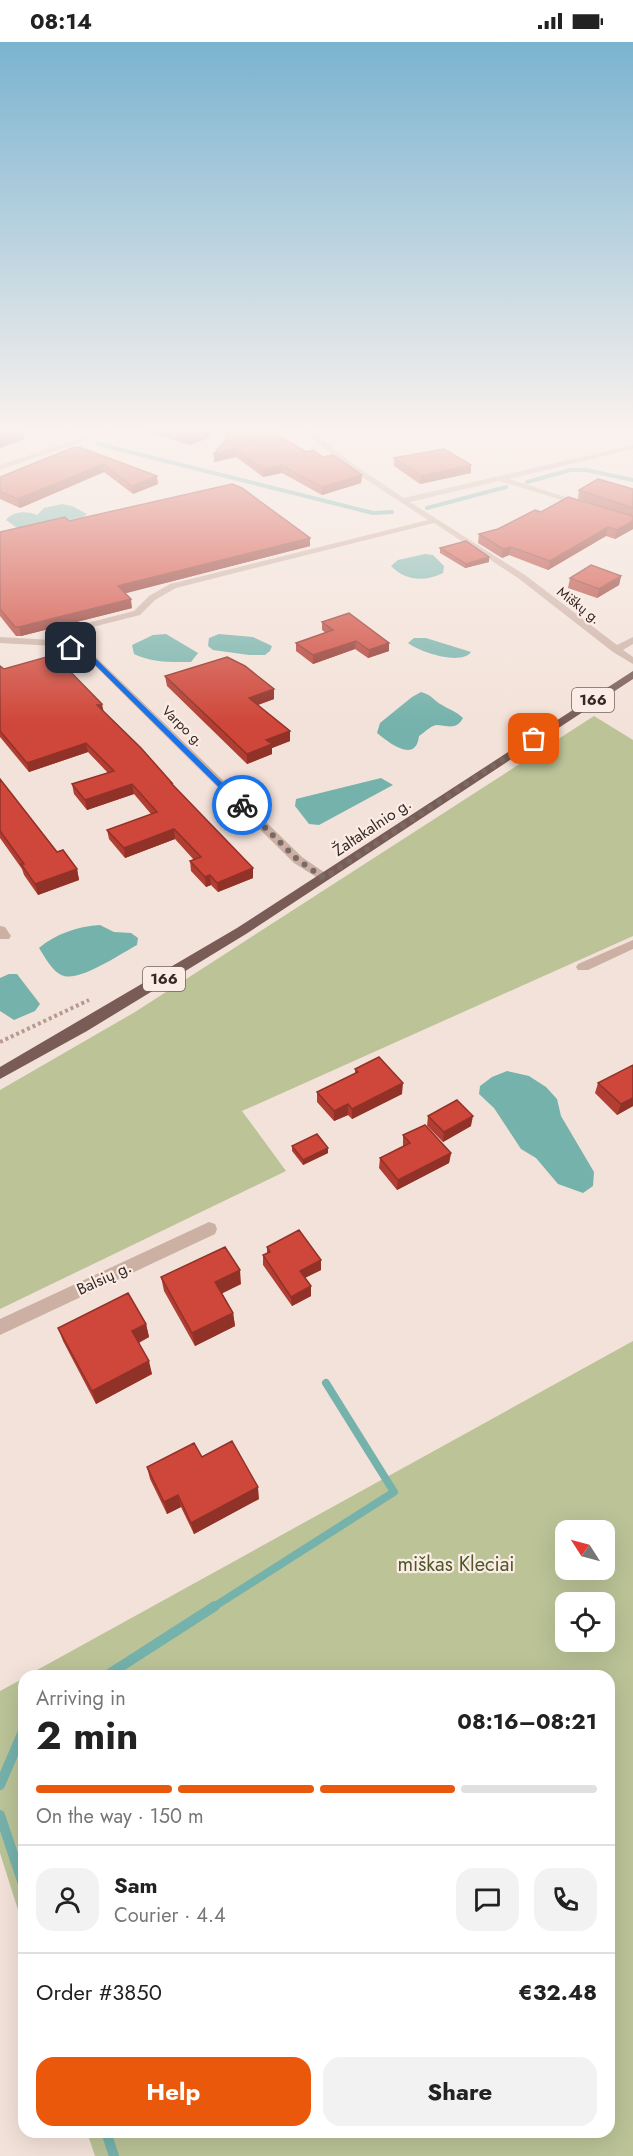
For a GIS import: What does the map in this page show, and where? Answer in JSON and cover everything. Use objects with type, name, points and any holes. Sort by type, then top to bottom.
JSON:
[{"type":"main road","name":"Žaltakalnio g.","points":[[0,1074],[167,978],[324,878],[633,674]]},
{"type":"street","points":[[55,643],[66,631],[137,613],[152,598],[173,586],[414,526]]},
{"type":"street","name":"Miškų g.","points":[[441,526],[506,565],[633,661]]},
{"type":"street","name":"Varpo g.","points":[[0,640],[55,643],[87,653],[298,860],[324,878]]},
{"type":"street","points":[[616,650],[633,640]]},
{"type":"street","points":[[583,967],[633,944]]},
{"type":"street","name":"Balsių g.","points":[[0,1327],[209,1230]]},
{"type":"path","points":[[0,1042],[93,998]]},
{"type":"green space","points":[[594,716],[633,740],[633,936],[242,1111],[286,1171],[0,1309],[0,1090],[135,1012]]},
{"type":"green space","name":"miškas Kleciai","points":[[633,1341],[633,2156],[95,2156],[89,2138],[615,2138],[615,1670],[37,1670]]},
{"type":"green space","points":[[18,1681],[18,1910],[0,1853],[0,1691]]},
{"type":"water","points":[[14,526],[41,526],[25,529]]},
{"type":"water","points":[[425,554],[433,555],[444,566],[443,573],[422,579],[403,575],[391,566],[398,560]]},
{"type":"water","points":[[166,634],[198,653],[191,662],[169,662],[134,654],[132,645],[153,635]]},
{"type":"water","points":[[219,634],[253,637],[272,646],[265,655],[213,650],[208,646],[209,638]]},
{"type":"water","points":[[414,638],[426,638],[471,652],[459,658],[440,656],[408,643]]},
{"type":"water","points":[[421,692],[463,718],[454,726],[436,725],[432,727],[419,736],[417,745],[413,749],[407,750],[394,745],[377,733],[380,723]]},
{"type":"water","points":[[381,778],[393,785],[319,825],[309,824],[295,806],[296,799]]},
{"type":"water","points":[[100,925],[114,932],[131,933],[138,938],[137,945],[91,970],[71,976],[64,976],[56,972],[39,948],[68,932]]},
{"type":"water","points":[[9,974],[17,974],[40,1004],[35,1011],[14,1020],[0,1011],[0,978]]},
{"type":"water","points":[[507,1071],[529,1076],[546,1087],[557,1099],[561,1116],[594,1172],[593,1186],[583,1193],[558,1184],[536,1158],[521,1149],[494,1108],[479,1094],[480,1086],[492,1077]]},
{"type":"building","points":[[28,526],[293,526],[310,538],[118,586],[131,599],[15,627],[0,609],[0,532]]},
{"type":"building","points":[[505,526],[625,526],[617,530],[608,527],[550,561],[511,547],[503,549],[479,534]]},
{"type":"building","points":[[466,541],[489,557],[466,564],[440,548]]},
{"type":"building","points":[[591,565],[621,576],[599,589],[570,578]]},
{"type":"building","points":[[349,613],[389,643],[369,650],[356,641],[313,655],[296,643],[333,630],[322,622]]},
{"type":"building","points":[[50,656],[56,657],[102,704],[97,705],[141,748],[171,783],[253,868],[217,883],[210,875],[205,877],[190,861],[201,857],[174,829],[124,848],[107,830],[157,812],[132,784],[85,800],[72,784],[114,771],[86,743],[27,763],[0,731],[0,666],[4,669]]},
{"type":"building","points":[[227,657],[245,666],[274,689],[249,698],[290,731],[266,740],[272,744],[247,754],[165,676]]},
{"type":"building","points":[[0,779],[57,852],[63,850],[77,869],[35,884],[21,864],[24,864],[0,831]]},
{"type":"building","points":[[379,1057],[403,1083],[352,1109],[348,1104],[334,1111],[317,1092],[358,1072],[355,1069]]},
{"type":"building","points":[[633,1065],[633,1098],[621,1104],[598,1083]]},
{"type":"building","points":[[457,1100],[473,1116],[444,1132],[428,1116]]},
{"type":"building","points":[[425,1125],[451,1153],[398,1180],[380,1158],[410,1143],[403,1135]]},
{"type":"building","points":[[317,1134],[328,1148],[303,1160],[292,1146]]},
{"type":"building","points":[[299,1230],[321,1260],[300,1271],[311,1286],[291,1297],[263,1255],[270,1252],[267,1247]]},
{"type":"building","points":[[225,1247],[240,1270],[215,1282],[233,1313],[192,1333],[161,1277]]},
{"type":"building","points":[[128,1293],[146,1324],[132,1331],[149,1361],[92,1391],[58,1328]]},
{"type":"building","points":[[232,1441],[258,1487],[191,1523],[178,1495],[164,1502],[147,1467],[194,1443],[202,1457]]},
{"type":"waterway","points":[[212,1608],[394,1492],[326,1383]]},
{"type":"waterway","points":[[115,1670],[215,1606]]},
{"type":"waterway","points":[[0,1785],[18,1743]]},
{"type":"waterway","points":[[0,1815],[18,1869]]},
{"type":"waterway","points":[[108,2138],[114,2156]]},
{"type":"way so far","points":[[242,805],[298,860],[324,878],[534,739]]},
{"type":"route","points":[[71,648],[87,653],[242,805]]}]
